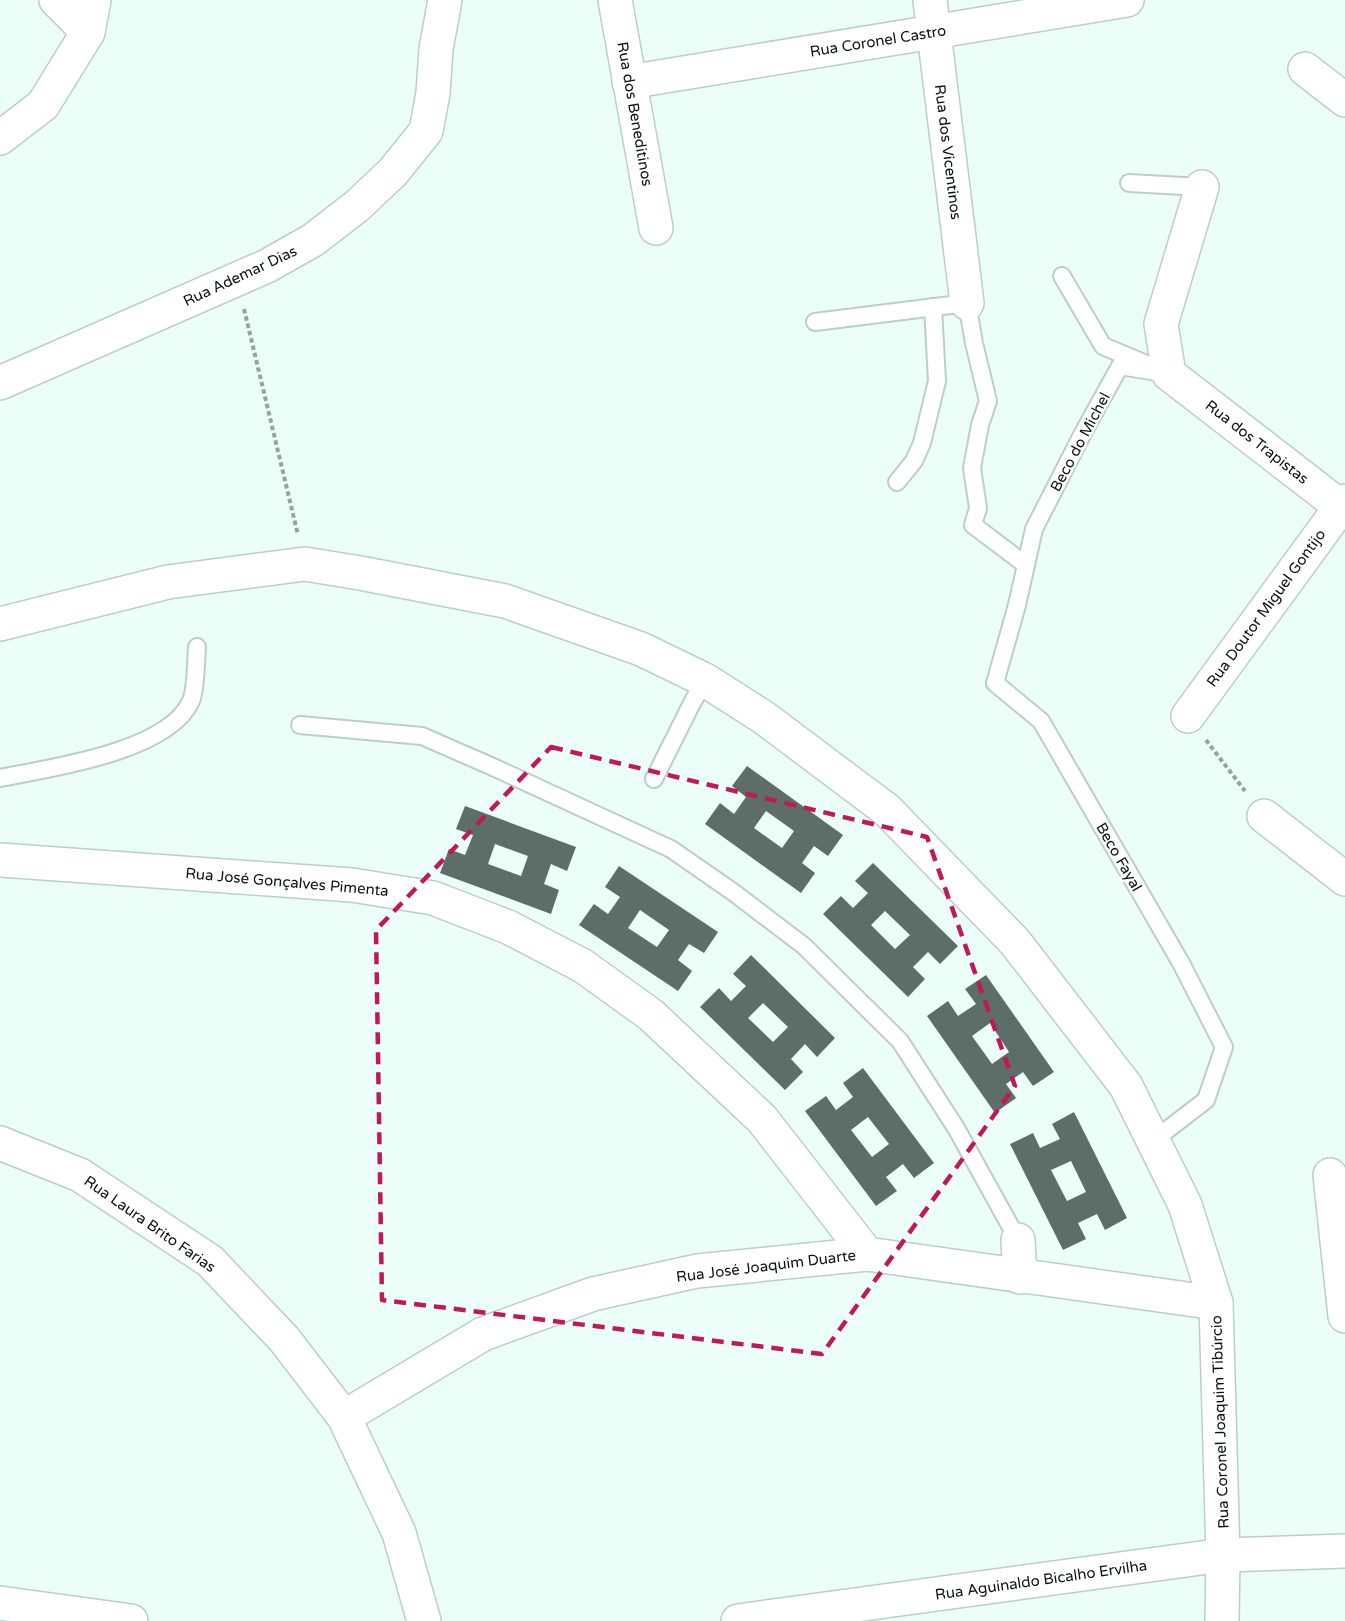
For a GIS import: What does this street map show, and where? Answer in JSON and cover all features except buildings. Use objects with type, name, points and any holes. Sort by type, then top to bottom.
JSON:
[{"type":"street","points":[[56,0],[88,32]]},
{"type":"street","points":[[0,138],[44,105],[88,32],[93,0]]},
{"type":"street","name":"Rua Ademar Dias","points":[[0,383],[267,266],[313,240],[357,206],[393,172],[426,130],[433,93],[436,49],[445,0]]},
{"type":"street","name":"Rua dos Beneditinos","points":[[615,0],[656,228]]},
{"type":"street","name":"Rua dos Vicentinos","points":[[930,0],[967,303]]},
{"type":"street","name":"Rua Coronel Castro","points":[[629,82],[1127,0]]},
{"type":"street","points":[[1305,69],[1345,100]]},
{"type":"street","points":[[1169,374],[1161,324],[1202,187]]},
{"type":"street","name":"Rua dos Trapistas","points":[[1169,374],[1344,506]]},
{"type":"street","name":"Rua Doutor Miguel Gontijo","points":[[1188,716],[1344,506]]},
{"type":"street","name":"Rua Coronel Joaquim Tibúrcio","points":[[0,624],[168,582],[305,564],[505,601],[641,649],[705,680],[763,717],[887,810],[1015,942],[1126,1086],[1185,1205],[1216,1303],[1223,1555],[1222,1621]]},
{"type":"street","points":[[1264,816],[1345,879]]},
{"type":"street","name":"Rua José Gonçalves Pimenta","points":[[0,860],[352,885],[433,898],[508,927],[583,966],[651,1015],[762,1119],[867,1254]]},
{"type":"street","name":"Rua Laura Brito Farias","points":[[0,1143],[80,1175],[210,1261],[284,1339],[344,1418],[399,1533],[424,1621]]},
{"type":"street","points":[[1330,1175],[1345,1316]]},
{"type":"street","points":[[1018,1240],[1020,1277]]},
{"type":"street","name":"Rua José Joaquim Duarte","points":[[344,1418],[483,1334],[593,1294],[697,1271],[867,1254],[1216,1303]]},
{"type":"street","name":"Rua Aguinaldo Bicalho Ervilha","points":[[738,1621],[1223,1555],[1345,1551]]},
{"type":"street","points":[[0,1603],[132,1621]]},
{"type":"lane","points":[[1129,183],[1202,187]]},
{"type":"lane","points":[[1062,276],[1103,345],[1169,374]]},
{"type":"lane","points":[[815,322],[967,303]]},
{"type":"lane","name":"Rua dos Vicentinos","points":[[967,303],[988,401],[980,425],[972,468],[978,508],[973,525],[1026,565]]},
{"type":"lane","points":[[897,482],[914,461],[922,443],[937,381],[933,307]]},
{"type":"lane","name":"Beco do Michel","points":[[1026,565],[1034,529],[1120,366],[1169,374]]},
{"type":"lane","name":"Beco Fayal","points":[[1026,565],[995,682],[1041,721],[1181,963],[1224,1047],[1206,1100],[1154,1140]]},
{"type":"lane","points":[[0,778],[102,757],[147,740],[181,717],[192,700],[197,647]]},
{"type":"lane","points":[[654,779],[705,680]]},
{"type":"lane","points":[[300,725],[422,736],[493,766],[671,849],[733,892],[804,946],[900,1041],[956,1128],[1018,1240]]},
{"type":"path","points":[[237,279],[305,564]]},
{"type":"path","points":[[1188,716],[1264,816]]},
{"type":"highlighted area","points":[[551,747],[927,837],[1015,1086],[822,1354],[382,1300],[376,930]]}]
